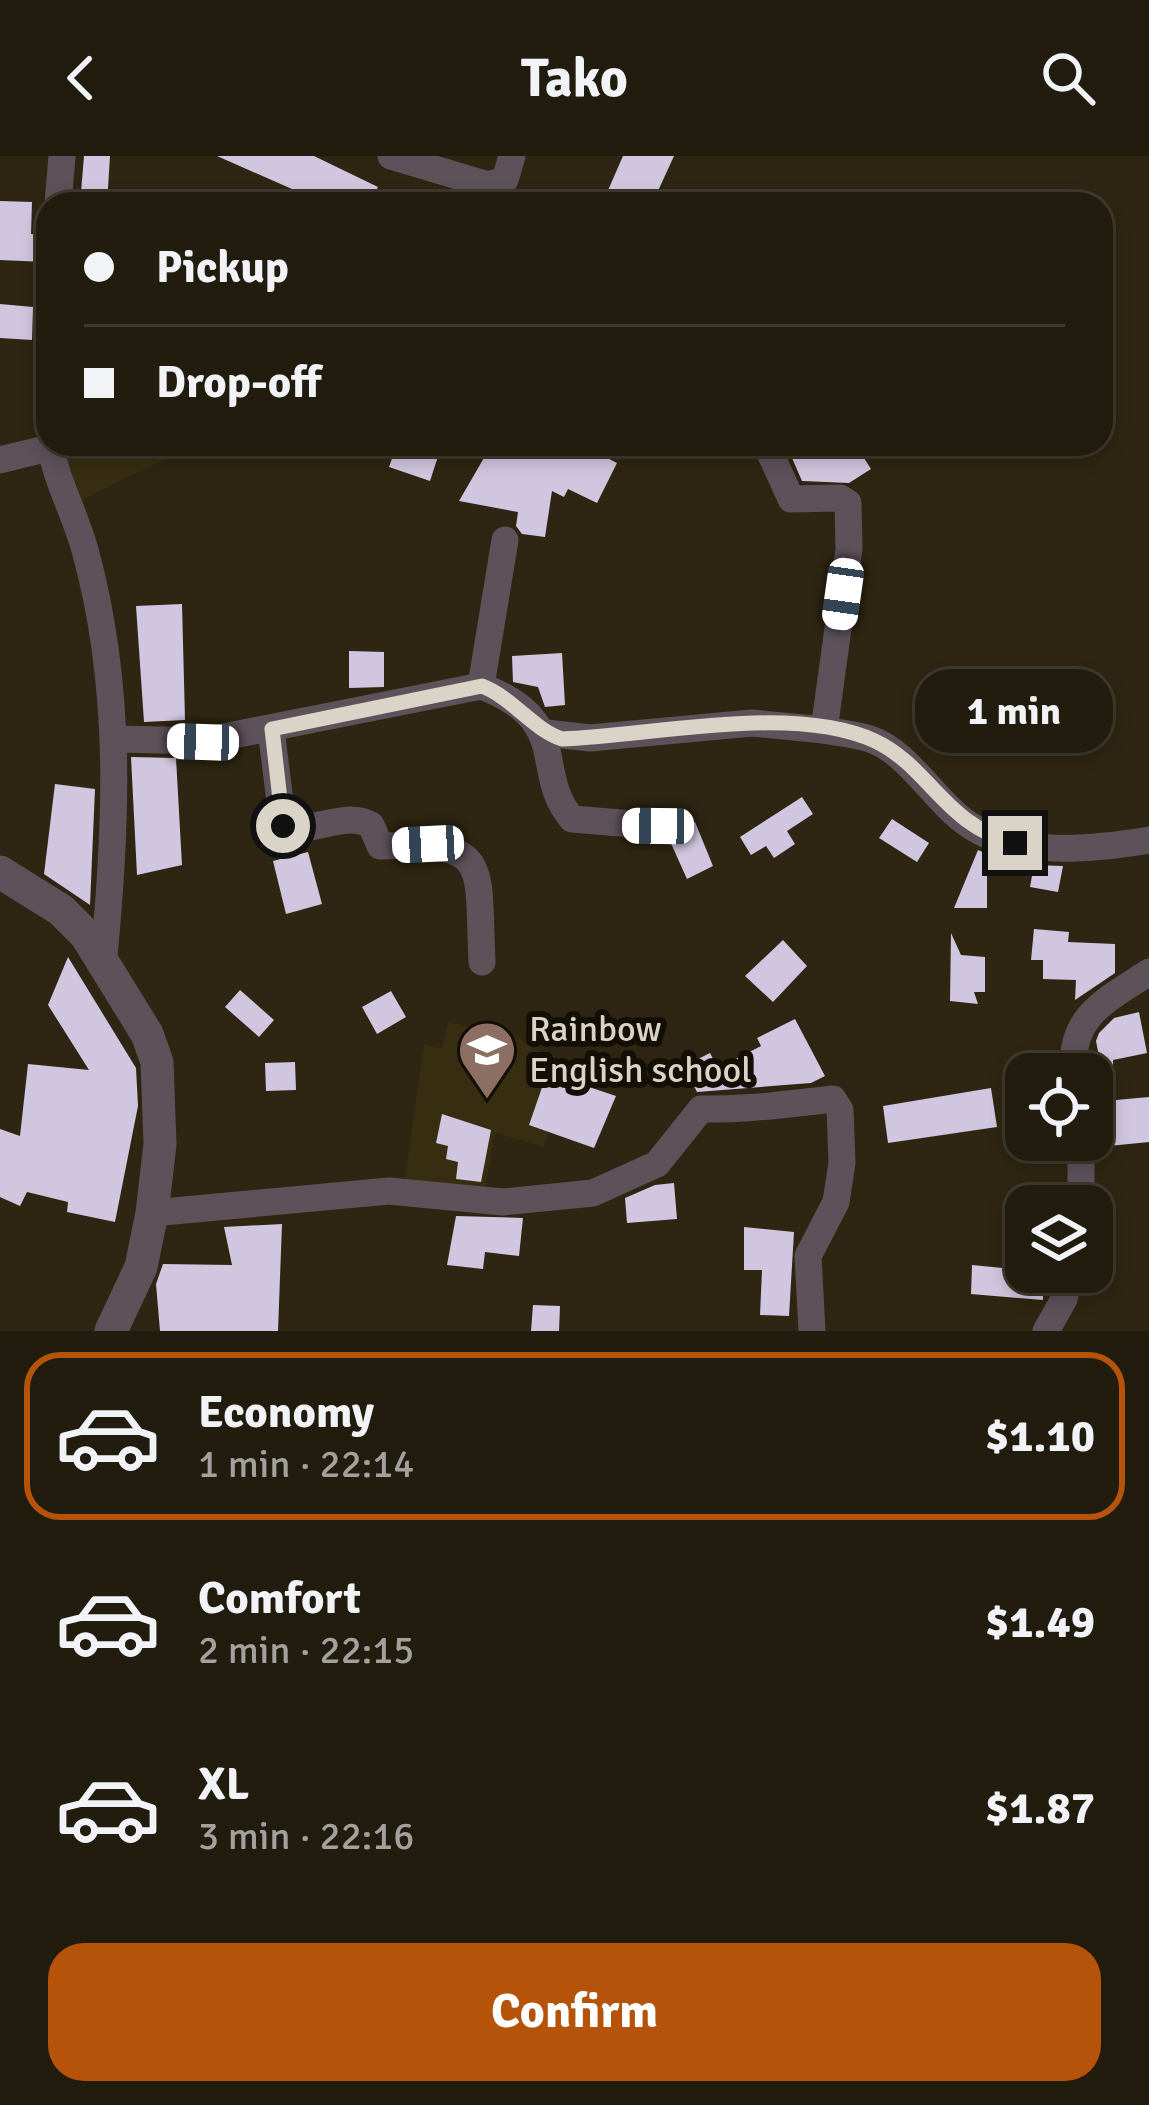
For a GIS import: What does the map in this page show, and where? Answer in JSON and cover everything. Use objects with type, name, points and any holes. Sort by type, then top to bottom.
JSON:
[{"type":"street","points":[[59,192],[62,156]]},
{"type":"street","points":[[391,156],[496,192]]},
{"type":"street","points":[[503,192],[512,156]]},
{"type":"street","points":[[0,460],[36,450]]},
{"type":"street","points":[[53,456],[86,551],[117,740],[104,965]]},
{"type":"street","points":[[771,456],[791,499],[840,498],[848,503],[849,549],[824,730]]},
{"type":"street","points":[[482,686],[505,540]]},
{"type":"street","points":[[117,740],[203,742],[482,686],[515,705],[546,733],[563,808],[572,819],[658,826]]},
{"type":"street","points":[[546,733],[590,738],[752,723],[824,730],[872,739],[890,750],[968,825],[993,837],[1073,848],[1149,840]]},
{"type":"street","points":[[272,729],[283,826],[307,829],[356,817],[371,825],[380,847],[428,844],[460,850],[470,858],[478,877],[482,962]]},
{"type":"street","points":[[0,872],[61,910],[86,934],[147,1034],[157,1062],[161,1128],[152,1213],[141,1267],[111,1331]]},
{"type":"street","points":[[1075,1053],[1076,1033],[1088,1013],[1149,972]]},
{"type":"street","points":[[152,1213],[388,1191],[503,1202],[593,1192],[670,1154],[701,1109],[759,1112],[781,1102],[832,1099],[840,1110],[842,1163],[836,1202],[808,1256],[812,1331]]},
{"type":"street","points":[[1046,1331],[1061,1293]]},
{"type":"shaded area","points":[[67,456],[172,456],[80,501]]},
{"type":"shaded area","name":"Rainbow English school","points":[[448,1022],[516,1037],[568,1070],[544,1147],[495,1133],[484,1196],[404,1185],[424,1044],[442,1049]]},
{"type":"building","points":[[84,156],[110,156],[108,192],[81,192]]},
{"type":"building","points":[[217,156],[314,156],[378,187],[376,192],[299,192]]},
{"type":"building","points":[[623,156],[674,156],[658,192],[607,192]]},
{"type":"building","points":[[0,201],[32,202],[36,262],[0,260]]},
{"type":"building","points":[[0,304],[33,307],[32,340],[0,338]]},
{"type":"building","points":[[393,456],[438,456],[430,481],[389,467]]},
{"type":"building","points":[[485,456],[603,456],[617,463],[597,503],[568,489],[564,497],[552,491],[545,537],[522,534],[516,526],[518,512],[459,501]]},
{"type":"building","points":[[863,456],[871,469],[849,483],[802,481],[792,458]]},
{"type":"building","points":[[182,604],[185,720],[144,722],[136,606]]},
{"type":"building","points":[[349,651],[384,652],[384,687],[349,688]]},
{"type":"building","points":[[562,653],[565,705],[545,707],[538,687],[513,682],[512,656]]},
{"type":"building","points":[[131,757],[176,758],[182,865],[137,875]]},
{"type":"building","points":[[55,784],[95,789],[90,905],[44,874]]},
{"type":"building","points":[[802,797],[813,814],[787,831],[795,844],[774,858],[766,846],[751,855],[740,837]]},
{"type":"building","points":[[892,819],[929,843],[917,862],[879,838]]},
{"type":"building","points":[[695,822],[713,866],[687,879],[669,839],[674,830]]},
{"type":"building","points":[[978,850],[987,854],[987,908],[954,908]]},
{"type":"building","points":[[308,852],[322,904],[286,914],[273,861]]},
{"type":"building","points":[[1034,865],[1063,866],[1058,892],[1030,887]]},
{"type":"building","points":[[1034,929],[1069,932],[1068,942],[1115,944],[1115,973],[1075,1000],[1076,980],[1043,979],[1043,960],[1031,960]]},
{"type":"building","points":[[951,933],[961,955],[985,957],[985,992],[974,992],[978,1004],[950,1001]]},
{"type":"building","points":[[783,940],[807,966],[773,1002],[745,976]]},
{"type":"building","points":[[68,957],[136,1068],[138,1106],[115,1222],[67,1212],[68,1202],[27,1192],[20,1206],[0,1197],[0,1129],[20,1136],[28,1064],[89,1070],[48,1005]]},
{"type":"building","points":[[240,990],[274,1020],[259,1037],[225,1007]]},
{"type":"building","points":[[391,991],[406,1017],[377,1034],[362,1007]]},
{"type":"building","points":[[1139,1012],[1147,1053],[1113,1060],[1113,1053],[1098,1053],[1099,1033],[1114,1018]]},
{"type":"building","points":[[795,1019],[825,1076],[811,1083],[697,1092],[684,1066],[710,1053],[718,1068],[761,1046],[757,1038]]},
{"type":"building","points":[[295,1062],[296,1090],[266,1091],[265,1063]]},
{"type":"building","points":[[547,1073],[616,1096],[594,1148],[529,1125]]},
{"type":"building","points":[[991,1088],[997,1127],[888,1143],[883,1106]]},
{"type":"building","points":[[1149,1097],[1149,1142],[1113,1146],[1113,1100]]},
{"type":"building","points":[[442,1114],[491,1130],[481,1182],[456,1179],[458,1162],[446,1159],[448,1146],[436,1143]]},
{"type":"building","points":[[674,1183],[677,1219],[627,1223],[625,1198],[655,1185]]},
{"type":"building","points":[[456,1216],[523,1218],[519,1256],[485,1252],[483,1269],[447,1265]]},
{"type":"building","points":[[282,1224],[278,1331],[160,1331],[156,1284],[163,1264],[232,1265],[224,1227]]},
{"type":"building","points":[[744,1227],[794,1232],[789,1316],[760,1315],[762,1270],[744,1270]]},
{"type":"building","points":[[972,1265],[1005,1268],[1005,1293],[1043,1293],[1043,1300],[971,1294]]},
{"type":"building","points":[[533,1305],[560,1306],[559,1331],[531,1331]]},
{"type":"place","name":"Rainbow English school","points":[[487,1101]]},
{"type":"route","points":[[283,826],[272,729],[433,692],[482,686],[515,705],[546,733],[562,739],[752,723],[872,739],[890,750],[968,825],[1015,843]]}]
